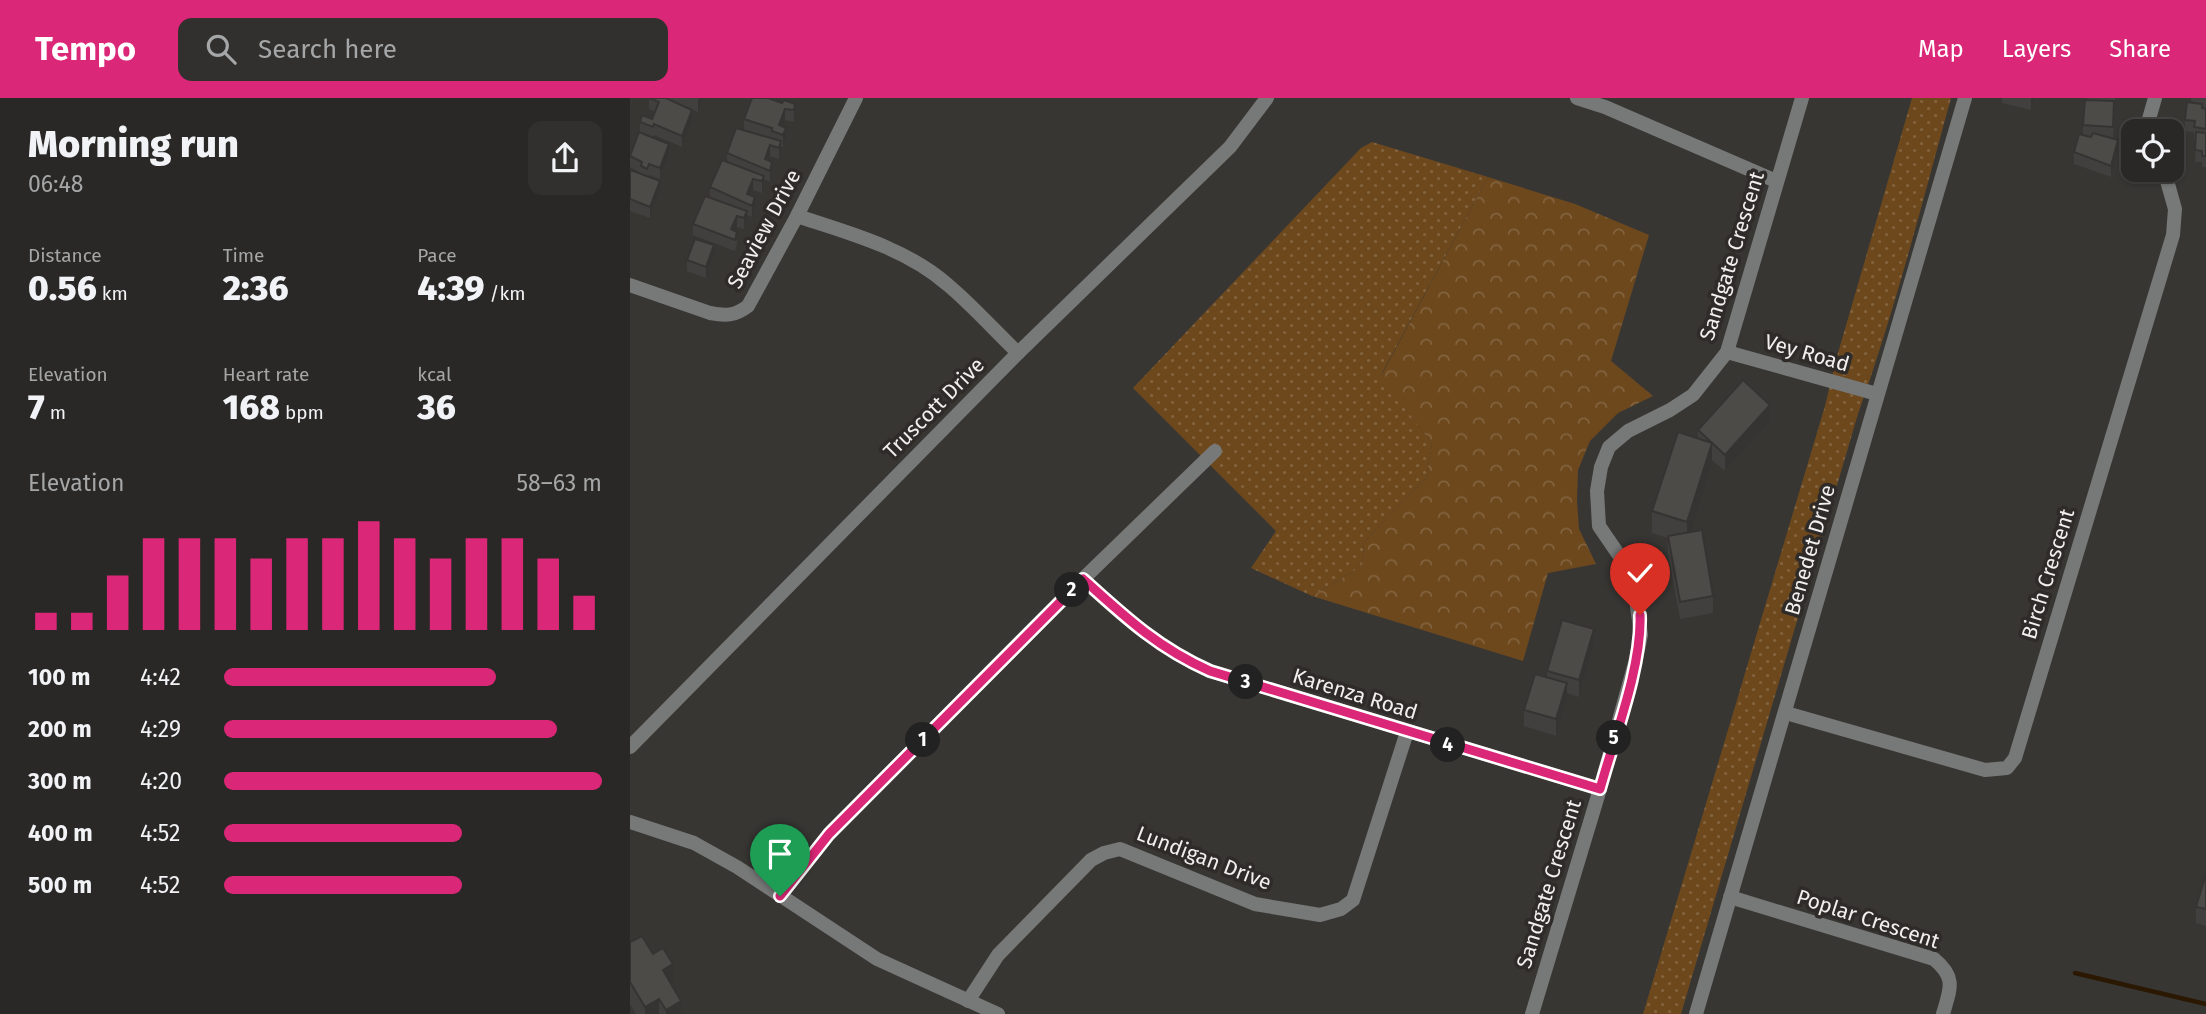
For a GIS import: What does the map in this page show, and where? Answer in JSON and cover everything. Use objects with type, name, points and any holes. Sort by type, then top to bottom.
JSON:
[{"type":"street","name":"Seaview Drive","points":[[630,285],[722,316],[737,314],[748,306],[856,98]]},
{"type":"street","name":"Truscott Drive","points":[[630,747],[1018,354],[1230,147],[1267,98]]},
{"type":"street","points":[[1577,98],[1605,107],[1776,181]]},
{"type":"street","name":"Sandgate Crescent","points":[[1532,1014],[1600,789],[1641,635],[1635,592],[1625,564],[1599,526],[1597,491],[1601,467],[1609,447],[1628,431],[1693,395],[1727,352],[1802,98]]},
{"type":"street","name":"Benedet Drive","points":[[1696,1014],[1965,98]]},
{"type":"street","points":[[2149,119],[2155,98]]},
{"type":"street","name":"Birch Crescent","points":[[1786,712],[1985,769],[2007,768],[2015,758],[2173,234],[2175,209],[2167,182]]},
{"type":"street","points":[[797,216],[862,237],[900,254],[932,273],[948,285],[1018,354]]},
{"type":"street","name":"Vey Road","points":[[1727,352],[1877,394]]},
{"type":"street","points":[[780,896],[829,834],[1083,579],[1215,451]]},
{"type":"street","name":"Karenza Road","points":[[1083,579],[1134,626],[1183,659],[1210,671],[1600,789]]},
{"type":"street","name":"Lundigan Drive","points":[[968,1001],[998,955],[1091,860],[1120,849],[1255,904],[1320,915],[1340,909],[1353,900],[1407,732]]},
{"type":"street","points":[[630,822],[694,843],[737,867],[877,959],[998,1014]]},
{"type":"street","name":"Poplar Crescent","points":[[1730,897],[1934,959],[1949,976],[1951,987],[1942,1014]]},
{"type":"green space","points":[[1912,98],[1951,98],[1896,296],[1858,414],[1681,1014],[1643,1014],[1825,406]]},
{"type":"green space","points":[[1372,142],[1488,177],[1381,375],[1432,444],[1426,478],[1364,542],[1363,559],[1354,571],[1312,596],[1251,568],[1276,531],[1133,388],[1361,148]]},
{"type":"green space","points":[[1488,177],[1575,204],[1649,235],[1611,361],[1653,396],[1618,413],[1590,441],[1578,470],[1577,501],[1579,529],[1596,564],[1548,573],[1523,661],[1312,596],[1354,571],[1363,559],[1364,542],[1426,478],[1432,444],[1381,376]]},
{"type":"building","points":[[649,98],[666,98],[692,110],[682,136],[654,124],[653,127],[640,122],[642,115],[652,119],[659,102]]},
{"type":"building","points":[[752,98],[768,98],[782,103],[784,100],[795,104],[794,110],[785,109],[779,125],[786,128],[783,135],[772,131],[772,128],[744,119]]},
{"type":"building","points":[[2085,100],[2114,101],[2113,127],[2083,125]]},
{"type":"building","points":[[2187,102],[2202,104],[2202,108],[2206,109],[2206,129],[2194,127],[2195,121],[2185,120]]},
{"type":"building","points":[[736,128],[781,141],[779,148],[770,145],[765,159],[772,162],[770,171],[727,153]]},
{"type":"building","points":[[639,132],[669,144],[660,168],[649,164],[647,169],[641,166],[642,162],[630,156]]},
{"type":"building","points":[[2196,132],[2206,133],[2206,156],[2202,156],[2202,151],[2195,150]]},
{"type":"building","points":[[2093,133],[2118,140],[2111,166],[2074,152],[2079,134],[2091,137]]},
{"type":"building","points":[[722,160],[764,176],[762,181],[753,179],[747,194],[755,197],[752,206],[710,187]]},
{"type":"building","points":[[630,170],[660,181],[650,207],[630,199]]},
{"type":"building","points":[[705,196],[747,211],[744,218],[737,216],[731,229],[737,232],[735,240],[693,224]]},
{"type":"building","points":[[695,239],[714,245],[706,267],[687,260]]},
{"type":"building","points":[[1743,380],[1770,405],[1725,455],[1698,430]]},
{"type":"building","points":[[1678,432],[1712,443],[1687,522],[1652,511]]},
{"type":"building","points":[[1702,530],[1713,596],[1680,602],[1668,536]]},
{"type":"building","points":[[1562,620],[1594,629],[1579,680],[1547,671]]},
{"type":"building","points":[[1535,674],[1567,683],[1556,719],[1524,710]]},
{"type":"building","points":[[2206,874],[2206,909],[2196,907]]},
{"type":"building","points":[[642,936],[653,954],[663,948],[673,964],[663,970],[681,1001],[666,1010],[659,999],[645,1007],[630,982],[630,942]]},
{"type":"waterway","points":[[2075,973],[2206,1004]]},
{"type":"route","points":[[780,896],[829,834],[1083,579],[1134,626],[1162,647],[1210,671],[1600,789],[1636,659],[1641,635],[1640,615]]}]
